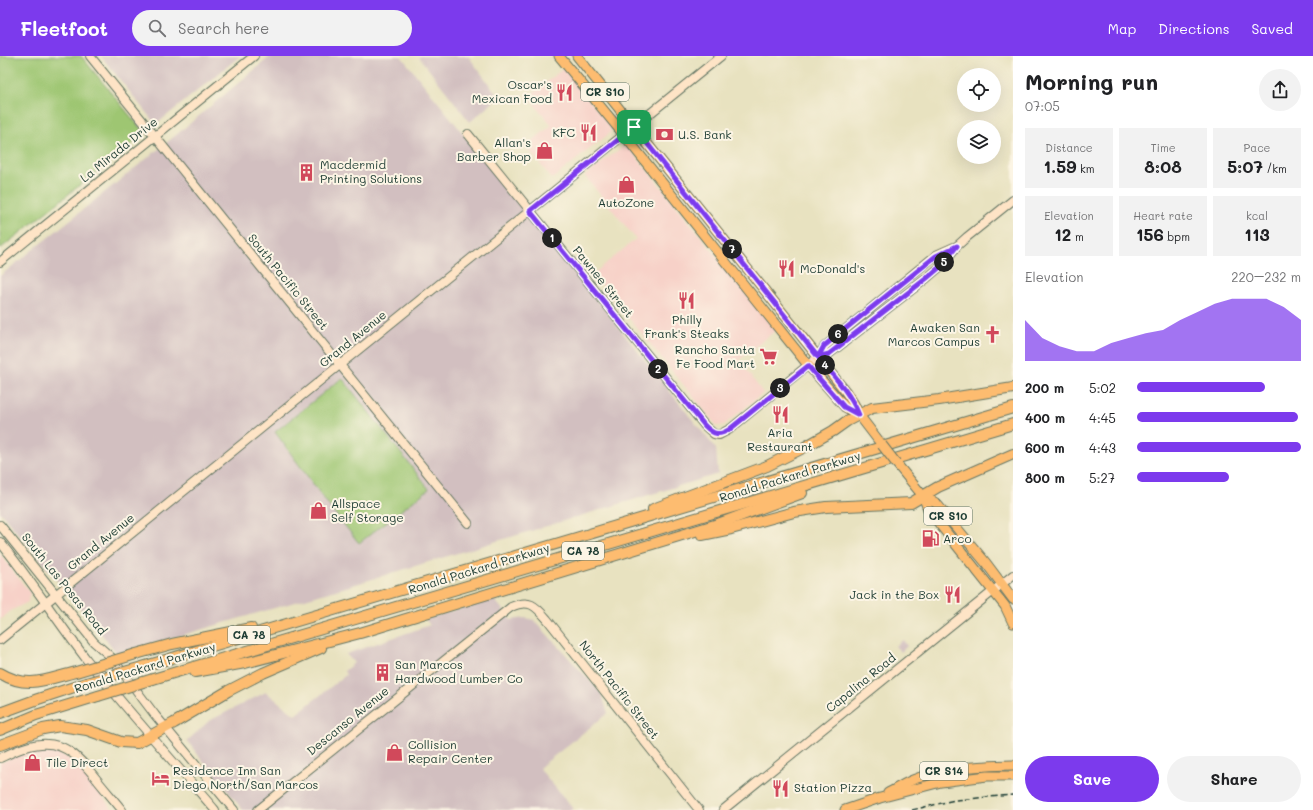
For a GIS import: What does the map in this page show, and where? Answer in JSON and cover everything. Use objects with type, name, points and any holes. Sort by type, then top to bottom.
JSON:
[{"type":"highway","points":[[586,535],[767,466],[803,448],[872,408],[939,400],[1013,388]]},
{"type":"highway","name":"Ronald Packard Parkway","points":[[0,713],[38,698],[86,683],[1013,408]]},
{"type":"highway","name":"Ronald Packard Parkway","points":[[0,730],[36,715],[153,679],[1013,424]]},
{"type":"highway","points":[[647,546],[732,529],[794,512],[826,507],[911,503],[938,487],[1013,454]]},
{"type":"highway","points":[[153,679],[245,663],[360,633],[731,520],[875,465]]},
{"type":"highway","points":[[0,673],[19,682],[30,683],[76,672],[172,644],[242,630],[356,603]]},
{"type":"highway","points":[[0,745],[43,729],[60,726],[87,730],[115,740],[137,743],[228,691],[263,674],[360,633]]},
{"type":"main road","name":"CR S10","points":[[559,56],[624,135],[808,366],[844,407],[859,415]]},
{"type":"main road","name":"CR S10","points":[[577,56],[847,394],[859,415],[923,496],[928,509],[1005,606],[1013,623]]},
{"type":"main road","points":[[666,188],[684,196],[688,195]]},
{"type":"main road","name":"CR S10","points":[[923,496],[936,502],[1013,599]]},
{"type":"main road","name":"CR S14","points":[[880,798],[908,782],[931,774],[954,769],[1013,765]]},
{"type":"main road","name":"CR S14","points":[[845,810],[880,798],[941,782],[987,776],[1013,776]]},
{"type":"street","name":"South Pacific Street","points":[[90,56],[468,523]]},
{"type":"street","name":"La Mirada Drive","points":[[0,262],[254,56]]},
{"type":"street","name":"Grand Avenue","points":[[0,640],[721,56]]},
{"type":"street","name":"Pawnee Street","points":[[468,134],[705,426],[714,434],[719,435],[725,433],[808,366]]},
{"type":"street","points":[[818,357],[829,354],[940,267],[957,246],[1013,200]]},
{"type":"street","points":[[808,366],[818,357],[824,346],[915,272],[936,256],[957,246]]},
{"type":"street","name":"South Las Posas Road","points":[[0,525],[94,642],[111,657],[165,728],[234,810]]},
{"type":"street","name":"South Las Posas Road","points":[[0,542],[22,569],[86,658],[122,703],[215,810]]},
{"type":"street","name":"Capalina Road","points":[[723,810],[1013,575]]},
{"type":"street","name":"North Pacific Street","points":[[511,607],[520,603],[525,603],[541,611],[699,810]]},
{"type":"street","name":"Descanso Avenue","points":[[258,810],[511,607]]},
{"type":"street","points":[[0,758],[31,746],[41,744],[51,744],[64,748],[79,758],[122,810]]},
{"type":"shaded area","points":[[101,56],[240,56],[159,122],[153,121]]},
{"type":"shaded area","points":[[271,56],[401,56],[716,449],[718,474],[356,584],[118,654],[0,512],[0,276],[170,140]]},
{"type":"shaded area","points":[[468,56],[499,97],[470,122],[419,57]]},
{"type":"shaded area","points":[[564,68],[611,127],[610,133],[552,179],[526,146],[552,125],[528,97]]},
{"type":"shaded area","points":[[628,146],[776,330],[739,360],[763,393],[724,425],[717,426],[593,274],[636,239],[585,176],[622,147]]},
{"type":"shaded area","points":[[0,554],[30,593],[28,602],[12,610],[0,620]]},
{"type":"shaded area","points":[[494,599],[511,620],[526,618],[534,620],[601,693],[608,713],[539,768],[574,810],[243,810],[187,741],[209,721],[266,692],[295,715],[346,675],[344,671],[354,663],[346,654],[430,625],[425,619]]},
{"type":"shaded area","points":[[903,640],[907,646],[901,652],[895,646]]},
{"type":"shaded area","points":[[43,750],[52,750],[74,762],[113,810],[0,810],[0,763],[19,755]]},
{"type":"green space","points":[[0,56],[81,56],[141,129],[140,137],[0,249]]},
{"type":"green space","points":[[342,378],[429,489],[359,543],[333,511],[275,432]]},
{"type":"railway","points":[[912,810],[955,800],[1013,795]]},
{"type":"place","name":"Oscar's Mexican Food","points":[[565,92]]},
{"type":"place","name":"KFC","points":[[588,133]]},
{"type":"place","name":"U.S. Bank","points":[[665,135]]},
{"type":"place","name":"Allan's Barber Shop","points":[[544,150]]},
{"type":"place","name":"Macdermid Printing Solutions","points":[[307,172]]},
{"type":"place","name":"AutoZone","points":[[626,184]]},
{"type":"place","name":"McDonald's","points":[[787,269]]},
{"type":"place","name":"Philly Frank's Steaks","points":[[687,301]]},
{"type":"place","name":"Awaken San Marcos Campus","points":[[993,335]]},
{"type":"place","name":"Rancho Santa Fe Food Mart","points":[[768,357]]},
{"type":"place","name":"Aria Restaurant","points":[[780,414]]},
{"type":"place","name":"Allspace Self Storage","points":[[318,511]]},
{"type":"place","name":"Arco","points":[[930,539]]},
{"type":"place","name":"Jack in the Box","points":[[952,595]]},
{"type":"place","name":"San Marcos Hardwood Lumber Co","points":[[382,672]]},
{"type":"place","name":"Collision Repair Center","points":[[395,752]]},
{"type":"place","name":"Tile Direct","points":[[33,763]]},
{"type":"place","name":"Residence Inn San Diego North/San Marcos","points":[[160,778]]},
{"type":"place","name":"Station Pizza","points":[[781,788]]},
{"type":"route","points":[[634,127],[530,211],[705,426],[714,434],[719,435],[725,433],[808,366],[844,407],[859,415],[847,394],[818,357],[828,355],[927,278],[940,267],[957,246],[936,256],[910,276],[824,346],[818,357],[634,127]]}]
